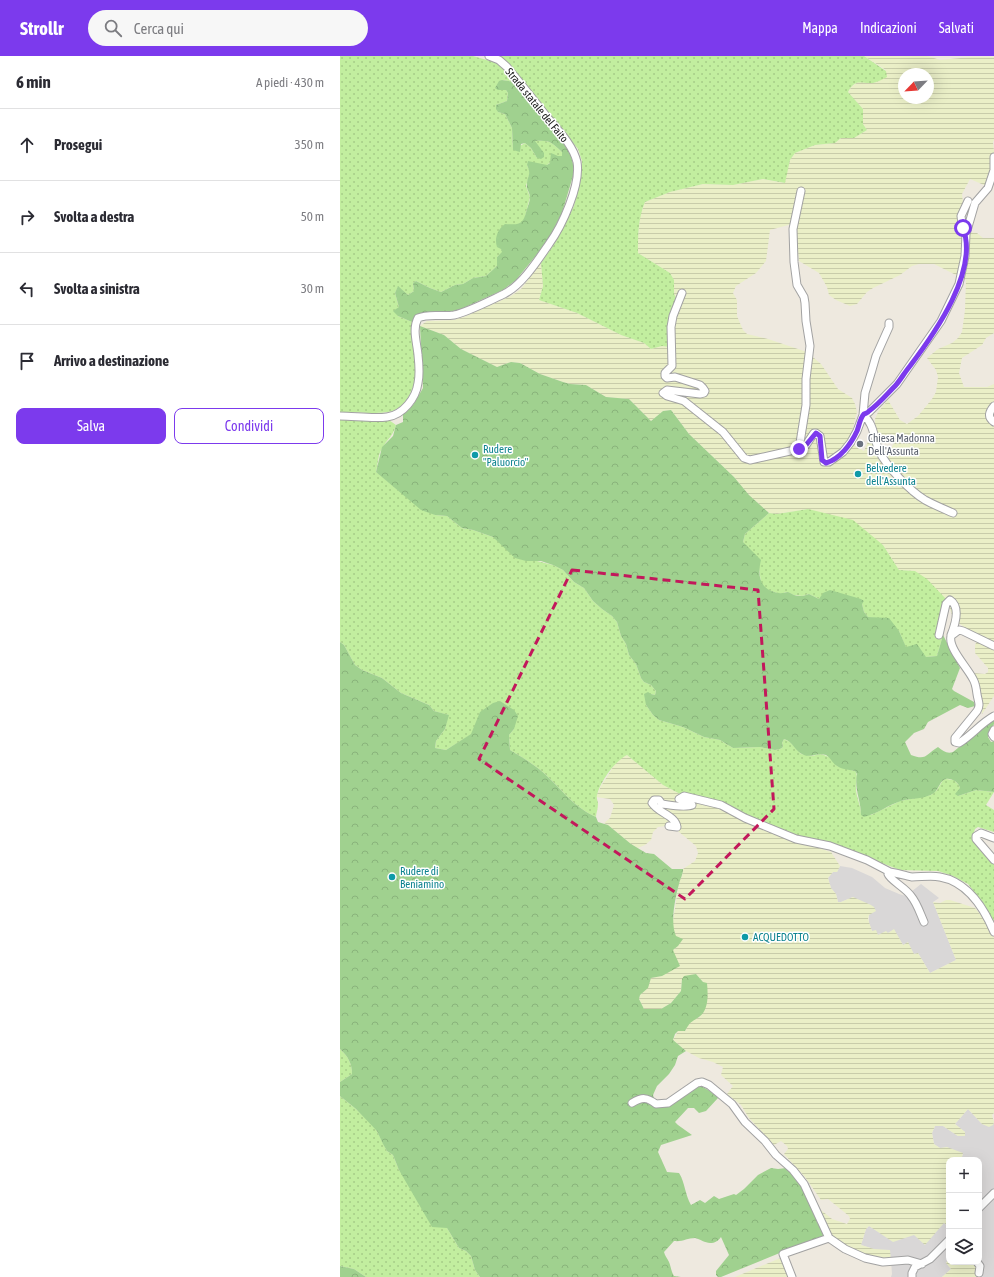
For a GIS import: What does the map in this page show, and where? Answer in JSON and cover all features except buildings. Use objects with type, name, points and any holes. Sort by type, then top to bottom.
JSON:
[{"type":"street","name":"Strada statale del Faito","points":[[340,416],[386,417],[395,415],[403,410],[412,399],[418,384],[420,365],[415,328],[418,318],[423,316],[454,315],[512,290],[541,256],[566,215],[577,177],[577,164],[574,154],[565,138],[507,67],[499,60],[489,56]]},
{"type":"street","points":[[863,415],[869,412],[897,384],[941,321],[959,284],[966,256],[966,234],[975,203],[988,188],[994,170],[994,157]]},
{"type":"street","points":[[799,449],[806,405],[806,379],[810,346],[805,302],[804,297],[797,285],[794,262],[793,229],[801,191]]},
{"type":"street","points":[[966,234],[961,216],[968,201]]},
{"type":"street","points":[[682,293],[673,316],[672,366],[665,373],[665,376],[667,378],[675,377],[700,385],[705,391],[704,393],[700,394],[667,390],[664,391],[664,395],[684,401],[723,432],[746,459],[756,460],[799,449],[806,445],[816,433],[820,436],[822,460],[826,463],[843,452],[851,442],[863,415],[865,393],[876,356],[889,327],[889,323]]},
{"type":"street","points":[[994,406],[989,412],[989,416],[994,422]]},
{"type":"street","points":[[863,415],[869,421],[879,450],[892,470],[923,499],[953,514]]},
{"type":"street","points":[[939,635],[946,604],[950,600],[955,606],[956,612],[955,624],[950,640],[953,648],[973,680],[980,702],[980,707],[955,738],[955,742],[959,743],[964,740],[986,720],[994,716]]},
{"type":"street","points":[[951,636],[958,630],[963,631],[994,646]]},
{"type":"street","points":[[994,730],[992,734],[994,737]]},
{"type":"street","points":[[669,826],[677,827],[676,823],[672,819],[658,810],[652,803],[654,800],[659,800],[662,804],[667,805],[692,805],[689,802],[679,799],[684,796],[721,805],[745,818],[796,839],[830,846],[867,860],[890,872],[912,876],[940,877],[960,885],[975,898],[985,912],[994,932]]},
{"type":"street","points":[[994,838],[981,833],[976,836],[976,839],[994,860]]},
{"type":"street","points":[[890,872],[888,874],[890,878],[903,887],[911,896],[924,922]]},
{"type":"street","points":[[632,1104],[639,1099],[645,1098],[650,1099],[656,1104],[668,1103],[697,1083],[702,1082],[709,1085],[732,1104],[745,1122],[776,1155],[793,1170],[804,1184],[829,1238],[845,1249],[865,1258],[883,1262],[908,1260],[922,1264]]},
{"type":"street","points":[[982,1205],[994,1193]]},
{"type":"street","points":[[792,1277],[783,1254],[829,1238]]},
{"type":"street","points":[[912,1277],[913,1269],[915,1267],[930,1259],[946,1243]]},
{"type":"street","points":[[979,1265],[979,1273]]},
{"type":"highlighted area","points":[[572,570],[758,590],[774,809],[685,899],[479,759]]},
{"type":"shaded area","points":[[840,866],[852,868],[872,877],[885,888],[899,894],[906,896],[921,884],[939,898],[933,902],[956,960],[930,973],[918,953],[914,954],[903,945],[894,930],[878,935],[872,931],[869,923],[869,915],[853,897],[838,902],[836,894],[831,888],[828,878],[833,872],[837,872]]},
{"type":"shaded area","points":[[968,1109],[982,1124],[993,1125],[994,1122],[994,1277],[976,1277],[978,1265],[982,1265],[982,1157],[962,1157],[963,1154],[940,1148],[934,1144],[932,1133],[935,1126],[943,1126],[958,1136],[965,1132],[955,1124]]},
{"type":"shaded area","points":[[944,1223],[946,1225],[946,1265],[951,1269],[942,1277],[891,1277],[891,1260],[874,1249],[861,1245],[866,1229],[869,1226],[877,1231]]},
{"type":"green space","points":[[340,56],[473,56],[497,63],[515,82],[502,80],[498,90],[506,90],[508,93],[507,101],[496,105],[498,112],[505,114],[512,128],[513,150],[525,143],[531,148],[537,158],[535,141],[547,141],[562,152],[562,156],[558,156],[547,165],[527,165],[530,172],[526,186],[530,197],[524,221],[517,225],[501,249],[503,252],[497,257],[497,266],[486,276],[473,278],[463,284],[455,285],[441,292],[416,281],[413,283],[414,291],[408,295],[398,287],[395,293],[399,307],[398,316],[412,322],[416,365],[415,376],[411,392],[403,404],[399,408],[382,413],[340,412]]},
{"type":"green space","points":[[498,56],[864,56],[886,71],[887,77],[873,83],[856,83],[848,92],[863,109],[863,124],[867,130],[854,138],[841,138],[835,143],[815,145],[795,153],[790,160],[785,183],[763,179],[733,185],[703,184],[670,192],[645,202],[638,233],[638,253],[670,273],[674,280],[674,294],[681,307],[675,318],[669,347],[662,346],[651,349],[644,343],[621,335],[577,313],[539,300],[543,286],[541,263],[555,243],[574,206],[581,178],[582,161],[578,149],[504,59]]},
{"type":"green space","points":[[864,56],[928,56],[940,60],[971,57],[994,57],[993,173],[989,185],[984,185],[970,179],[962,194],[962,217],[969,232],[977,233],[983,238],[994,238],[994,333],[986,338],[982,345],[962,358],[959,373],[964,387],[987,387],[994,384],[994,696],[982,714],[980,699],[973,673],[985,674],[988,672],[988,668],[975,653],[975,645],[978,639],[976,635],[954,620],[946,599],[915,571],[899,570],[883,545],[808,509],[777,514],[769,513],[749,495],[734,477],[689,434],[671,410],[663,411],[651,421],[629,399],[606,397],[586,385],[563,382],[540,374],[520,363],[511,362],[497,367],[461,349],[444,335],[420,326],[427,321],[454,320],[464,317],[511,296],[521,289],[541,263],[543,286],[539,300],[577,313],[621,335],[644,343],[651,349],[662,346],[669,347],[675,318],[681,307],[674,294],[674,280],[670,273],[638,253],[640,216],[645,202],[670,192],[703,184],[733,185],[763,179],[784,183],[790,160],[795,153],[815,145],[835,143],[841,138],[854,138],[867,130],[863,124],[863,109],[848,92],[852,86],[858,82],[874,83],[886,70]],"holes":[[[792,224],[796,231],[799,261],[819,273],[827,287],[829,295],[850,306],[857,304],[867,292],[873,288],[900,275],[912,266],[919,264],[934,264],[966,280],[965,310],[962,332],[952,343],[938,349],[927,358],[936,370],[938,377],[936,392],[932,399],[918,416],[907,424],[900,420],[888,400],[878,412],[875,419],[875,426],[878,433],[884,436],[891,434],[895,440],[889,454],[879,457],[870,437],[864,451],[849,443],[857,412],[855,404],[852,398],[838,389],[821,364],[807,352],[768,339],[747,334],[743,330],[737,316],[737,300],[733,293],[736,286],[756,273],[766,261],[770,230]]]},
{"type":"green space","points":[[499,81],[515,82],[562,140],[571,155],[573,176],[562,213],[550,236],[538,253],[516,280],[503,290],[461,309],[422,313],[416,316],[412,322],[398,316],[393,311],[399,307],[395,293],[398,286],[408,295],[414,291],[413,283],[416,281],[441,292],[455,285],[463,284],[473,278],[486,276],[497,266],[497,257],[502,252],[496,244],[496,237],[500,228],[505,224],[520,223],[526,214],[530,197],[527,186],[529,174],[527,165],[528,161],[547,165],[550,163],[551,153],[562,156],[562,152],[555,146],[550,142],[544,141],[535,141],[544,153],[544,157],[541,159],[537,158],[531,148],[525,143],[521,144],[520,152],[513,150],[512,128],[505,114],[498,112],[496,109],[496,105],[507,101],[508,93],[506,90],[498,90],[495,88]]},
{"type":"green space","points":[[420,326],[444,335],[461,349],[497,367],[511,362],[520,363],[540,374],[563,382],[586,385],[606,397],[629,399],[651,421],[663,411],[671,410],[689,434],[734,477],[749,495],[769,513],[745,534],[743,542],[761,560],[759,572],[761,582],[764,586],[780,593],[788,592],[798,596],[809,594],[819,599],[823,593],[830,590],[861,599],[864,601],[862,604],[864,612],[868,617],[889,618],[899,631],[906,647],[917,644],[926,657],[937,656],[943,635],[960,668],[952,689],[974,702],[975,706],[968,708],[960,705],[928,722],[924,729],[914,733],[905,742],[911,755],[916,757],[926,756],[938,747],[945,752],[953,752],[994,719],[994,724],[988,737],[991,742],[994,741],[994,792],[976,790],[958,796],[955,794],[960,788],[958,784],[953,780],[946,779],[942,781],[936,791],[931,795],[901,801],[864,817],[861,815],[856,785],[857,774],[855,771],[843,769],[837,766],[826,755],[820,754],[807,756],[801,754],[790,742],[784,739],[782,743],[783,747],[775,750],[760,747],[733,748],[720,740],[704,737],[683,727],[659,720],[653,715],[646,705],[644,694],[648,692],[655,695],[656,691],[651,685],[644,682],[641,678],[636,664],[629,655],[617,622],[612,616],[593,601],[584,588],[574,582],[563,570],[553,565],[541,561],[526,561],[515,558],[493,537],[462,528],[447,516],[435,515],[421,510],[376,472],[382,447],[393,436],[396,425],[403,422],[403,414],[413,405],[423,388]]},
{"type":"green space","points":[[340,420],[389,420],[396,425],[395,429],[381,449],[376,472],[398,490],[435,515],[447,516],[462,528],[493,537],[537,561],[553,565],[563,570],[574,582],[584,588],[593,601],[612,616],[617,622],[629,655],[636,664],[641,678],[644,682],[651,685],[656,691],[655,695],[651,694],[646,705],[653,715],[659,720],[683,727],[704,737],[720,740],[733,748],[760,747],[775,750],[783,747],[782,743],[784,739],[790,742],[801,754],[812,756],[820,754],[831,758],[837,766],[855,771],[857,777],[856,791],[861,814],[871,815],[900,801],[931,795],[937,790],[943,780],[946,779],[954,780],[959,785],[960,788],[958,796],[976,790],[994,792],[986,805],[994,810],[994,832],[978,827],[975,829],[973,836],[994,863],[994,924],[983,903],[968,884],[953,876],[938,871],[900,870],[879,862],[802,839],[790,832],[757,820],[724,803],[684,796],[663,785],[627,755],[613,767],[601,784],[597,796],[598,804],[596,817],[579,807],[546,775],[529,761],[510,750],[509,735],[514,729],[481,712],[472,734],[446,750],[435,748],[436,741],[445,729],[448,715],[434,711],[429,705],[401,693],[382,678],[362,670],[355,665],[344,645],[340,642]]},
{"type":"green space","points":[[808,509],[853,520],[883,545],[899,570],[915,571],[927,579],[946,599],[941,606],[943,635],[937,656],[926,657],[906,648],[899,631],[880,619],[868,617],[864,612],[862,604],[819,599],[809,594],[802,596],[787,592],[780,594],[765,589],[761,583],[759,568],[743,542],[745,534],[769,513],[777,514]]},
{"type":"green space","points":[[340,642],[344,645],[355,665],[362,670],[382,678],[401,693],[429,705],[434,711],[449,715],[445,729],[436,741],[435,748],[446,750],[471,734],[480,712],[493,703],[500,701],[514,710],[518,716],[514,729],[509,735],[510,750],[529,761],[539,769],[579,807],[596,817],[598,822],[608,825],[631,844],[646,853],[654,854],[672,869],[683,869],[676,896],[673,917],[676,936],[683,939],[673,950],[680,966],[662,976],[651,978],[648,988],[640,995],[639,999],[644,1009],[661,1009],[671,1003],[681,991],[682,979],[684,976],[696,974],[703,982],[707,983],[707,1002],[705,1010],[702,1014],[688,1025],[685,1031],[678,1031],[675,1034],[673,1040],[686,1051],[678,1056],[675,1065],[669,1074],[657,1086],[653,1095],[655,1101],[661,1105],[683,1089],[695,1085],[702,1087],[718,1098],[706,1111],[699,1113],[694,1108],[688,1108],[675,1122],[692,1135],[661,1145],[658,1152],[667,1172],[679,1173],[683,1180],[687,1197],[691,1205],[700,1200],[705,1203],[714,1196],[719,1199],[734,1194],[736,1195],[758,1175],[771,1168],[786,1168],[801,1182],[826,1236],[809,1241],[721,1277],[716,1275],[716,1271],[729,1255],[721,1237],[716,1242],[712,1243],[695,1238],[674,1241],[664,1252],[674,1276],[681,1277],[480,1277],[475,1270],[471,1256],[466,1251],[459,1248],[447,1228],[432,1227],[399,1170],[393,1155],[387,1151],[377,1131],[356,1109],[340,1096],[340,1082],[352,1074],[349,1060],[340,1049]]},
{"type":"green space","points":[[627,755],[663,785],[699,804],[714,807],[733,814],[767,831],[831,852],[840,866],[837,872],[833,872],[828,878],[831,888],[836,894],[838,902],[853,897],[874,907],[876,911],[869,915],[868,919],[872,931],[876,930],[878,935],[886,931],[888,933],[894,929],[903,945],[908,942],[914,954],[918,953],[930,973],[956,960],[933,902],[940,903],[950,900],[975,908],[990,926],[994,938],[994,1113],[992,1115],[994,1122],[993,1125],[989,1127],[982,1124],[968,1109],[955,1124],[965,1132],[965,1136],[958,1136],[943,1126],[935,1126],[932,1133],[934,1144],[940,1148],[947,1147],[963,1153],[962,1157],[946,1157],[946,1225],[944,1223],[925,1245],[914,1235],[893,1242],[869,1226],[866,1229],[861,1245],[874,1249],[890,1250],[891,1260],[869,1257],[856,1252],[833,1237],[821,1210],[832,1219],[847,1224],[850,1219],[849,1216],[828,1199],[821,1200],[805,1177],[784,1154],[788,1149],[787,1146],[781,1141],[774,1145],[749,1118],[741,1105],[727,1094],[733,1086],[721,1075],[723,1067],[699,1058],[686,1051],[673,1040],[678,1031],[685,1031],[690,1021],[700,1017],[703,982],[696,974],[682,979],[681,991],[671,1003],[661,1009],[644,1009],[639,999],[640,995],[647,988],[651,978],[662,976],[673,950],[678,946],[673,928],[673,921],[679,882],[683,869],[695,861],[698,853],[696,846],[673,827],[658,827],[653,832],[651,840],[638,848],[604,823],[610,818],[614,805],[610,799],[596,797],[601,786],[620,758]]},
{"type":"green space","points":[[340,1049],[349,1060],[352,1074],[340,1082]]},
{"type":"green space","points":[[340,1096],[373,1125],[387,1151],[393,1155],[399,1170],[447,1228],[459,1248],[466,1251],[471,1256],[475,1270],[480,1277],[366,1277],[354,1269],[340,1266]]},
{"type":"green space","points":[[782,1258],[789,1277],[735,1277],[778,1259]]},
{"type":"green space","points":[[948,1265],[976,1265],[976,1277],[942,1277],[951,1269]]},
{"type":"green space","points":[[340,1266],[354,1269],[366,1277],[340,1277]]},
{"type":"place","name":"Chiesa Madonna Dell'Assunta","points":[[860,444]]},
{"type":"place","name":"Rudere \"Paluorcio\"","points":[[475,455]]},
{"type":"place","name":"Belvedere dell'Assunta","points":[[858,474]]},
{"type":"place","name":"Rudere di Beniamino","points":[[392,877]]},
{"type":"place","name":"ACQUEDOTTO","points":[[745,937]]},
{"type":"route","points":[[799,449],[806,445],[816,433],[820,436],[822,460],[826,463],[829,462],[843,452],[851,442],[863,415],[869,412],[897,384],[941,321],[959,284],[966,256],[966,234],[963,228]]}]
